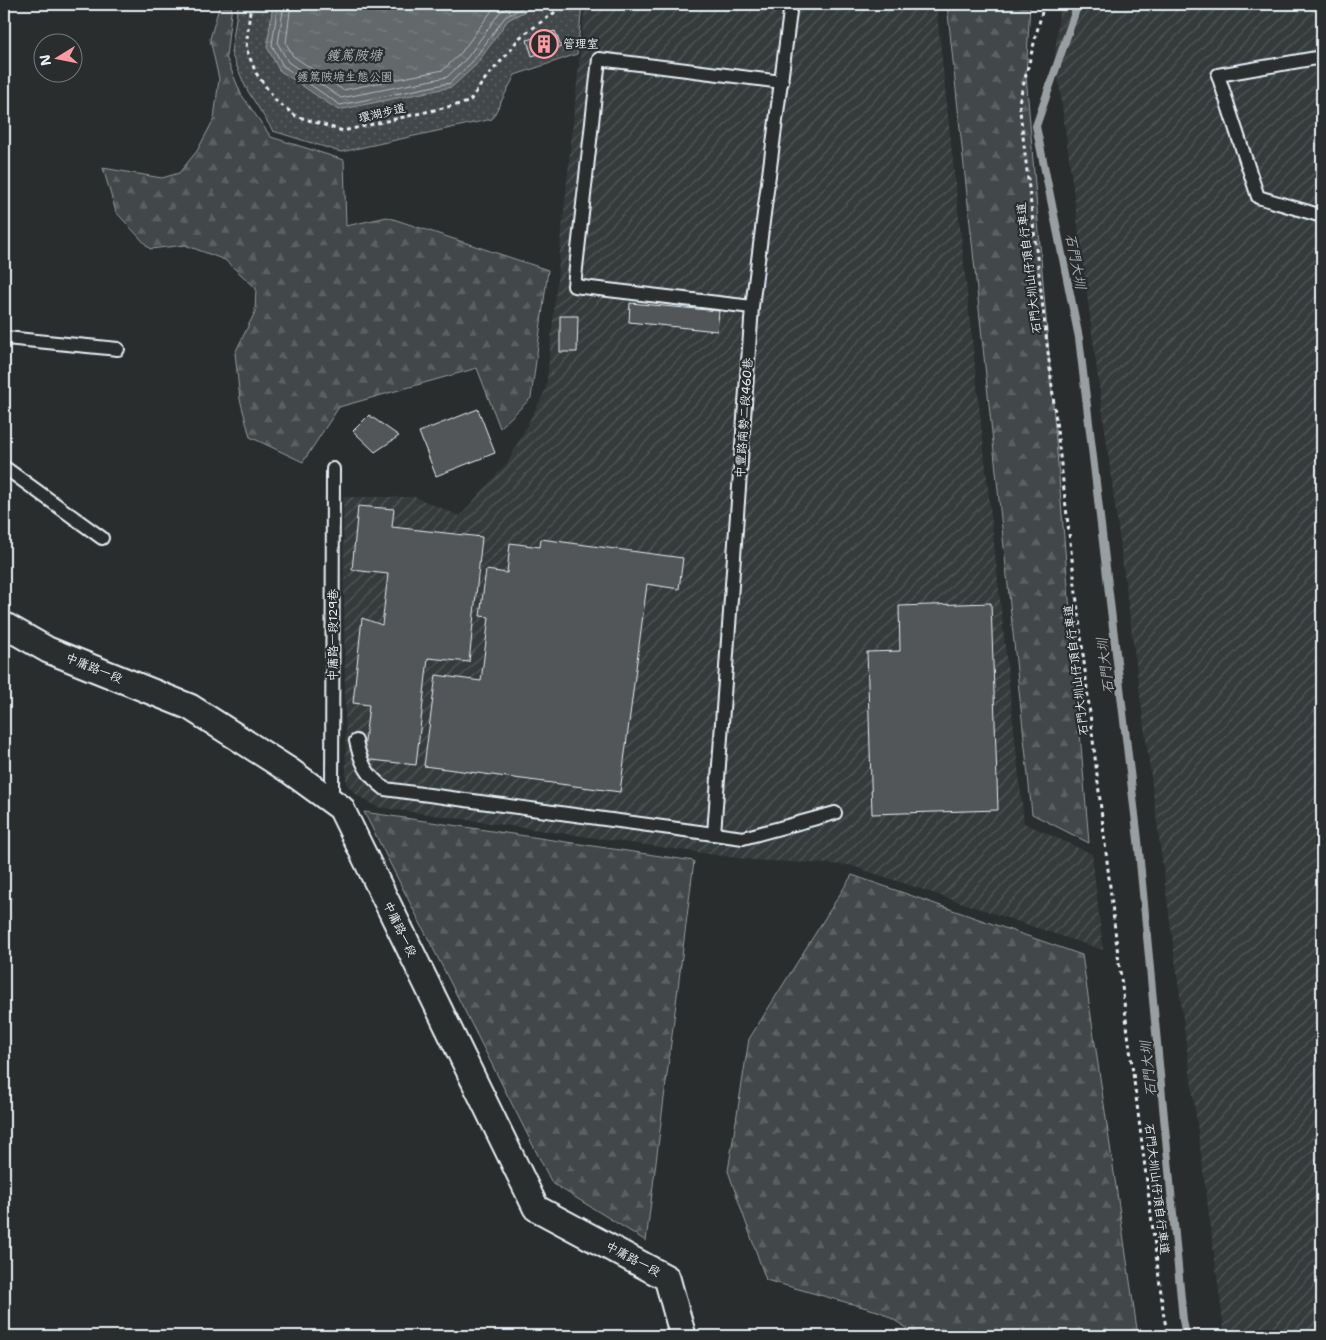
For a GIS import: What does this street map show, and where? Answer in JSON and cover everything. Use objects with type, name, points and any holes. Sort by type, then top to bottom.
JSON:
[{"type":"street","name":"中庸路一段","points":[[4,625],[48,650],[190,707],[290,771],[341,808],[536,1208],[667,1278],[683,1336]]},
{"type":"lane","name":"中豐路南勢二段460巷","points":[[714,834],[752,307],[792,4]]},
{"type":"lane","points":[[1322,57],[1218,74],[1258,197],[1322,216]]},
{"type":"lane","points":[[752,307],[574,286],[599,59],[782,82]]},
{"type":"lane","points":[[4,339],[118,350]]},
{"type":"lane","points":[[4,467],[102,538]]},
{"type":"lane","name":"中庸路一段129巷","points":[[332,801],[333,469]]},
{"type":"lane","points":[[356,741],[359,756],[371,778],[385,789],[743,838],[835,813]]},
{"type":"path","name":"環湖步道","points":[[254,4],[250,11],[246,48],[256,73],[276,100],[296,116],[342,131],[470,102],[519,38],[554,13],[558,4]]},
{"type":"path","name":"石門大圳山仔頂自行車道","points":[[1044,4],[1019,102],[1117,947],[1168,1336]]},
{"type":"shaded area","points":[[585,4],[936,4],[1024,823],[1092,854],[1103,950],[849,865],[752,860],[377,807],[358,796],[346,784],[343,497],[415,497],[460,516],[508,462],[546,389]]},
{"type":"shaded area","points":[[1060,4],[1322,4],[1322,1336],[1225,1336],[1055,53]]},
{"type":"green space","points":[[220,4],[232,4],[226,57],[241,94],[271,137],[344,160],[346,226],[387,217],[548,270],[531,398],[500,428],[477,368],[339,407],[303,462],[250,437],[240,399],[235,353],[255,312],[256,288],[225,260],[185,245],[150,249],[116,212],[103,168],[162,178],[179,173],[197,151],[214,119],[219,79],[210,39]]},
{"type":"green space","name":"鑊篤陂塘生態公園","points":[[238,4],[582,4],[577,54],[515,75],[492,119],[341,152],[273,131],[246,88],[231,53]]},
{"type":"green space","points":[[947,4],[1030,4],[1026,75],[1089,843],[1032,814]]},
{"type":"green space","points":[[364,812],[694,861],[646,1241],[552,1183]]},
{"type":"green space","points":[[852,875],[1082,955],[1138,1336],[920,1336],[881,1312],[766,1280],[728,1171],[749,1039]]},
{"type":"water","name":"鑊篤陂塘","points":[[273,4],[539,4],[508,20],[476,65],[452,87],[338,110],[279,70],[267,47]]},
{"type":"building","name":"管理室","points":[[555,31],[561,47],[532,56],[527,40]]},
{"type":"building","points":[[630,303],[719,311],[717,331],[629,322]]},
{"type":"building","points":[[560,316],[578,316],[577,352],[560,352]]},
{"type":"building","points":[[478,409],[495,453],[436,476],[419,432]]},
{"type":"building","points":[[369,415],[399,436],[375,452],[353,431]]},
{"type":"building","points":[[358,506],[394,509],[392,527],[482,537],[469,662],[428,658],[416,765],[363,759],[369,705],[353,703],[362,618],[382,625],[388,574],[352,570]]},
{"type":"building","points":[[541,539],[683,558],[679,589],[647,584],[620,792],[424,766],[436,675],[481,681],[489,617],[480,616],[486,570],[507,573],[510,543],[540,547]]},
{"type":"building","points":[[991,603],[998,810],[872,814],[867,652],[900,651],[899,606]]},
{"type":"waterway","name":"石門大圳","points":[[1078,4],[1036,126],[1079,338],[1138,840],[1186,1336]]},
{"type":"place","name":"管理室","points":[[544,44]]}]
